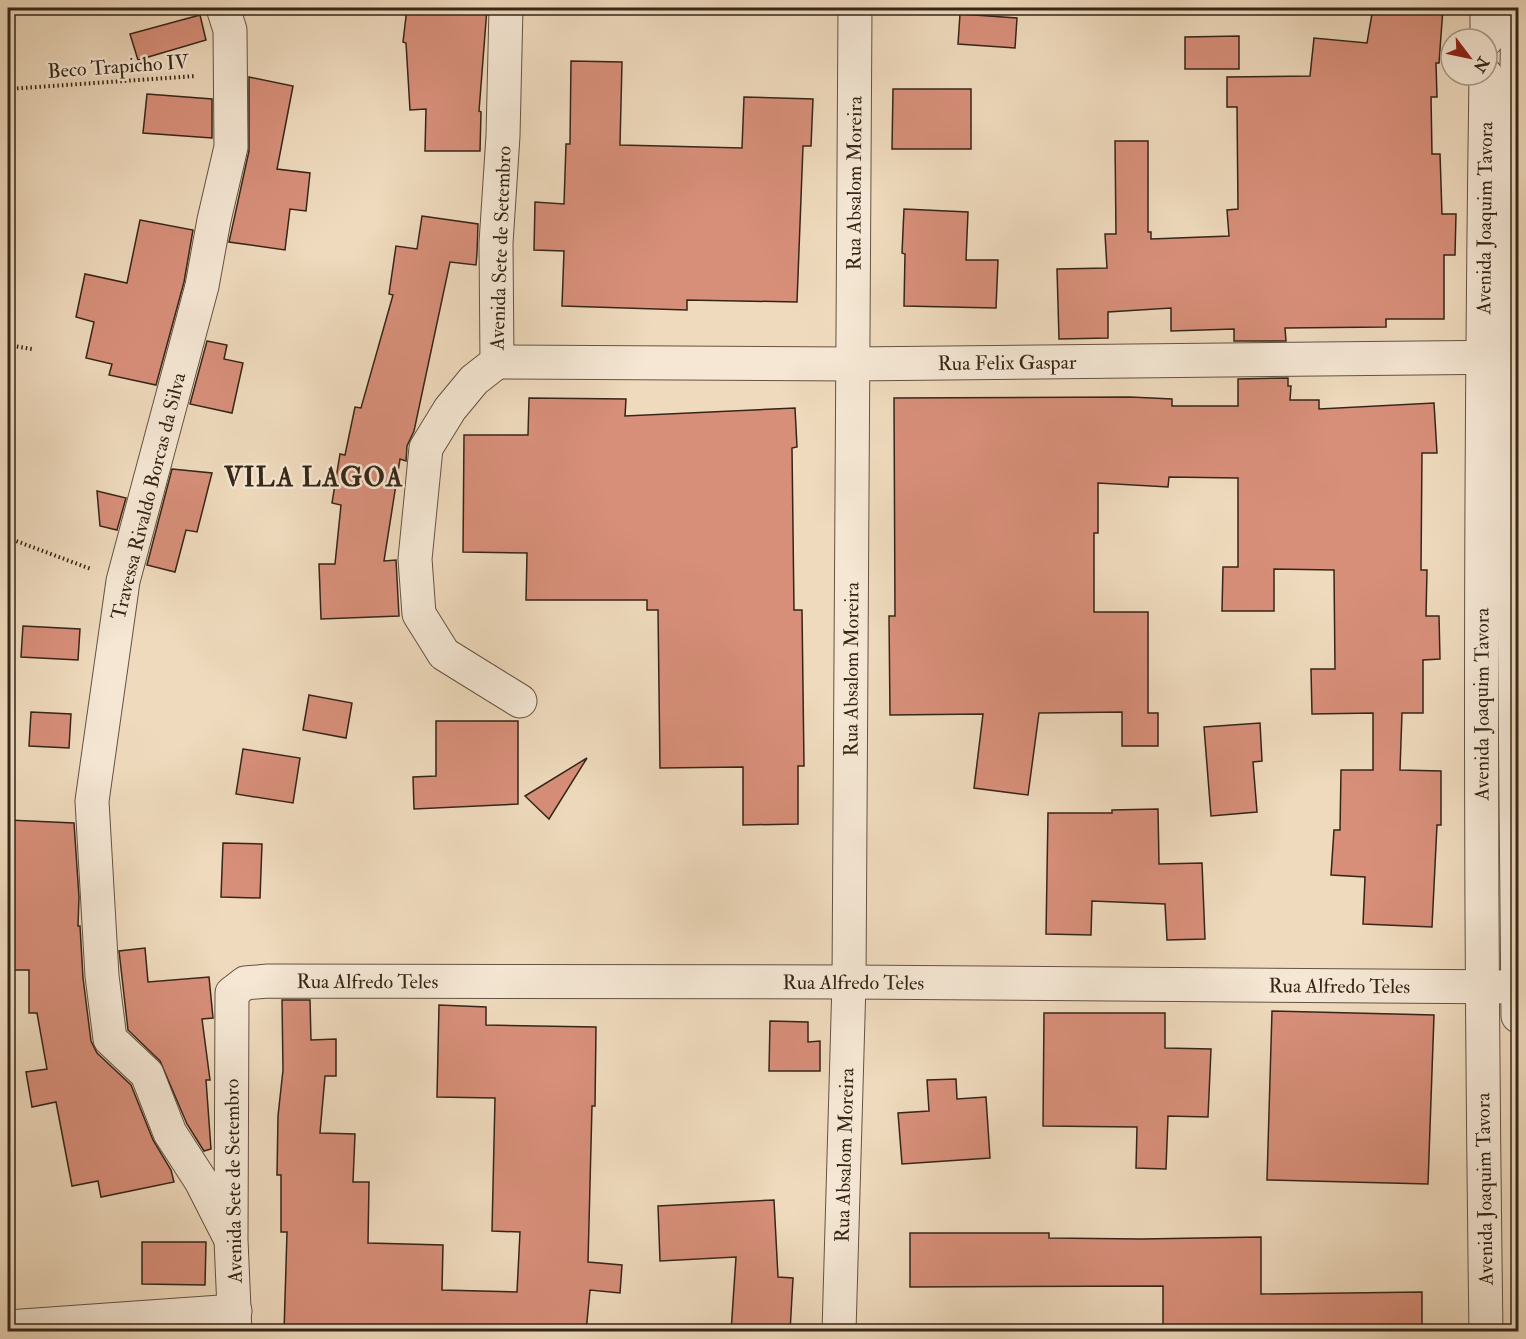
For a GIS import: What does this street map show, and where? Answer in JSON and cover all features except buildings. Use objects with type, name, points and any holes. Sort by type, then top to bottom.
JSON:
[{"type":"street","name":"Travessa Rivaldo Borcas da Silva","points":[[223,8],[230,30],[231,147],[202,286],[123,580],[92,801],[102,976],[110,1040],[147,1074],[170,1133],[201,1181],[231,1240]]},
{"type":"street","name":"Avenida Sete de Setembro","points":[[506,8],[503,136],[496,243],[497,362],[474,380],[450,409],[426,448],[415,559],[419,614],[444,654],[520,701]]},
{"type":"street","name":"Rua Absalom Moreira","points":[[839,1332],[849,982],[855,8]]},
{"type":"street","points":[[1487,8],[1487,27]]},
{"type":"street","name":"Avenida Joaquim Tavora","points":[[1486,1332],[1481,986],[1518,8]]},
{"type":"street","name":"Avenida Joaquim Tavora","points":[[1487,87],[1504,357],[1518,1016]]},
{"type":"street","name":"Rua Felix Gaspar","points":[[497,362],[852,364],[1504,357]]},
{"type":"street","name":"Rua Alfredo Teles","points":[[231,1031],[232,993],[245,983],[268,981],[1518,987]]},
{"type":"street","name":"Avenida Sete de Setembro","points":[[231,1031],[231,1240],[235,1321]]},
{"type":"street","points":[[8,1327],[235,1321]]},
{"type":"path","name":"Beco Trapicho IV","points":[[8,89],[230,74]]},
{"type":"path","points":[[8,345],[32,349]]},
{"type":"path","points":[[8,538],[123,580]]},
{"type":"district","name":"VILA LAGOA","points":[[314,477]]}]
